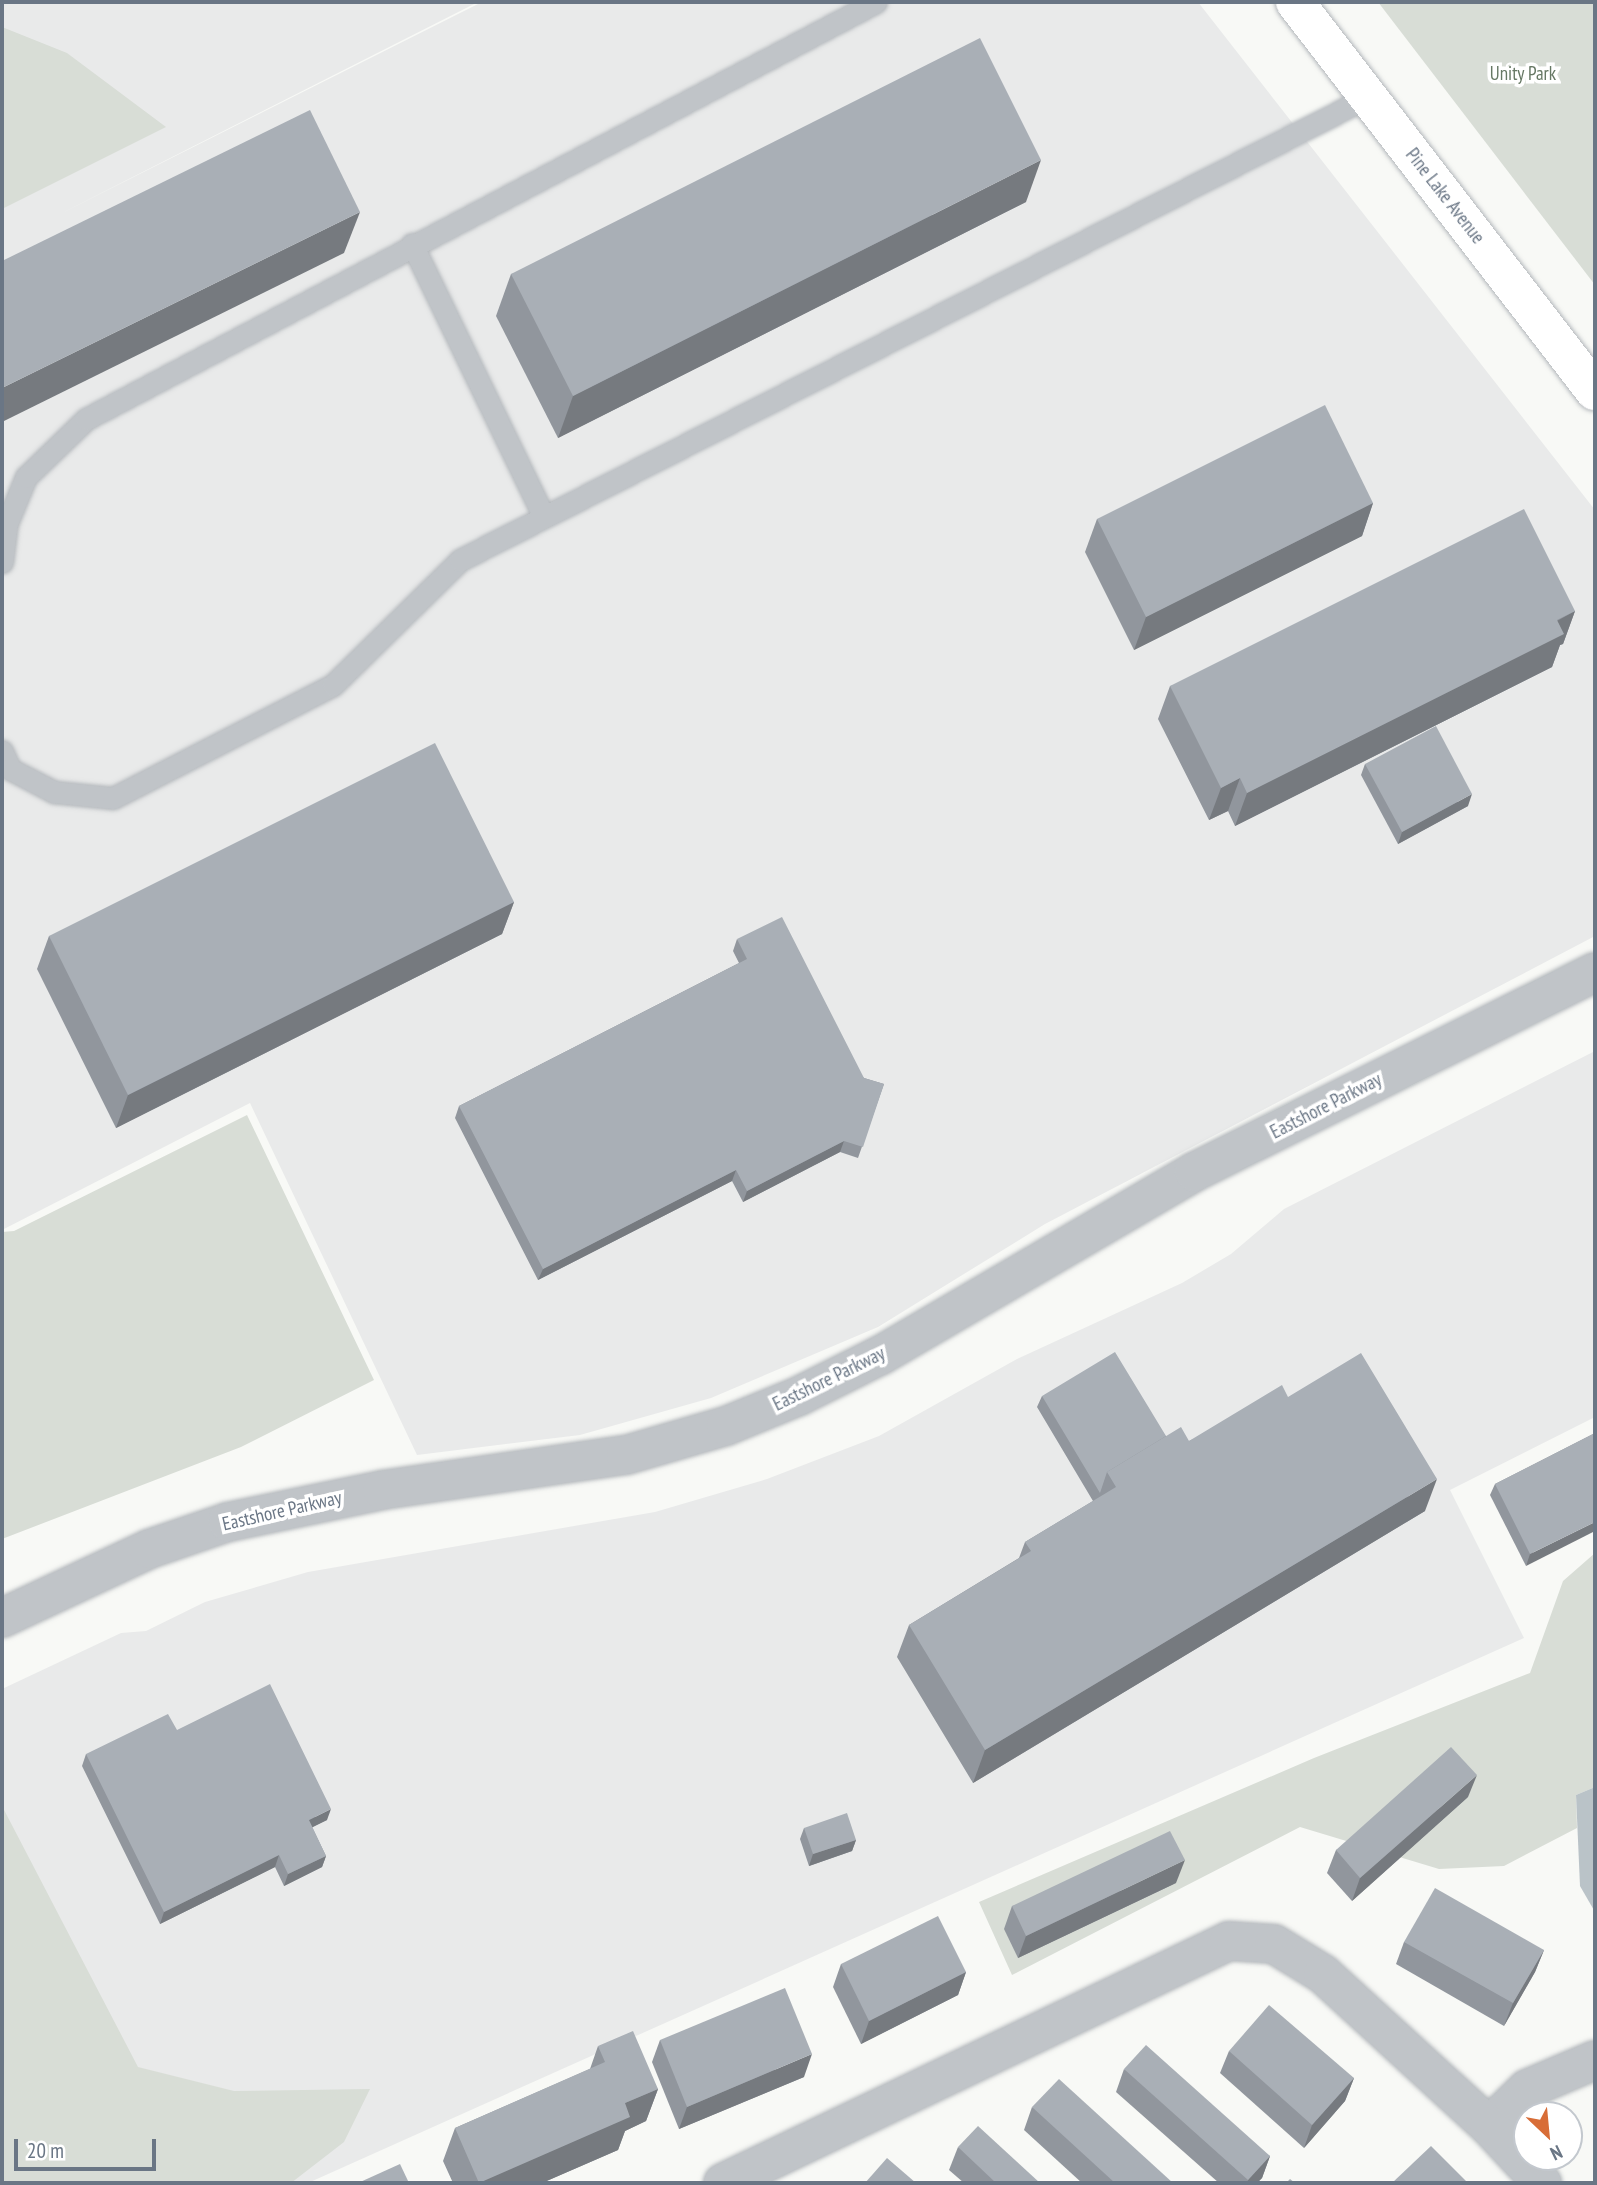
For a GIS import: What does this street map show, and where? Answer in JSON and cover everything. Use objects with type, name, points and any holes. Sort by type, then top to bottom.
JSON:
[{"type":"main road","name":"Pine Lake Avenue","points":[[1295,2],[1595,391]]},
{"type":"street","name":"Eastshore Parkway","points":[[2,1618],[149,1549],[228,1522],[382,1490],[626,1455],[762,1411],[881,1355],[1194,1172],[1595,972]]},
{"type":"street","points":[[723,2183],[1229,1941],[1273,1944],[1323,1975],[1489,2126],[1542,2183]]},
{"type":"street","points":[[1489,2126],[1527,2088],[1595,2060]]},
{"type":"lane","points":[[2,562],[7,523],[26,477],[86,419],[412,244],[876,2]]},
{"type":"lane","points":[[2,751],[10,769],[54,792],[113,798],[333,685],[460,560],[1368,97]]},
{"type":"lane","points":[[412,244],[544,517]]},
{"type":"shaded area","points":[[2,2],[478,2],[56,216],[482,2],[1198,2],[1595,510],[1595,936],[1045,1224],[878,1327],[711,1398],[580,1435],[417,1455],[250,1103],[2,1230]]},
{"type":"shaded area","points":[[1595,1051],[1595,1417],[1450,1490],[1524,1638],[308,2183],[150,2183],[2,1901],[2,1689],[121,1633],[146,1631],[205,1602],[308,1572],[655,1512],[767,1479],[879,1436],[1017,1359],[1182,1283],[1231,1254],[1284,1209]]},
{"type":"shaded area","points":[[1595,1787],[1595,1912],[1580,1886],[1576,1795]]},
{"type":"green space","name":"Unity Park","points":[[1378,2],[1595,2],[1595,285]]},
{"type":"green space","points":[[2,27],[67,53],[166,127],[2,209]]},
{"type":"green space","points":[[247,1115],[374,1380],[241,1447],[2,1539],[2,1232],[14,1231]]},
{"type":"green space","points":[[1595,1553],[1595,1787],[1576,1795],[1577,1828],[1504,1866],[1439,1869],[1300,1827],[1012,1975],[979,1902],[1314,1758],[1530,1673],[1563,1581]]},
{"type":"green space","points":[[2,1806],[138,2067],[234,2091],[370,2089],[344,2142],[291,2183],[2,2183]]},
{"type":"building","points":[[980,38],[1041,160],[573,396],[511,274]]},
{"type":"building","points":[[310,110],[360,212],[2,388],[2,261]]},
{"type":"building","points":[[1325,405],[1373,503],[1146,617],[1097,519]]},
{"type":"building","points":[[1524,509],[1575,611],[1557,620],[1564,634],[1247,793],[1240,778],[1221,788],[1170,686]]},
{"type":"building","points":[[1436,726],[1472,794],[1402,832],[1365,764]]},
{"type":"building","points":[[435,743],[514,902],[128,1095],[49,936]]},
{"type":"building","points":[[782,917],[864,1078],[884,1084],[863,1147],[844,1141],[747,1191],[736,1170],[543,1269],[459,1106],[747,959],[737,939]]},
{"type":"building","points":[[1115,1352],[1166,1436],[1107,1472],[1100,1493],[1042,1396]]},
{"type":"building","points":[[1361,1353],[1437,1479],[985,1750],[909,1625],[1031,1551],[1025,1542],[1116,1487],[1107,1472],[1181,1427],[1189,1441],[1282,1385],[1288,1397]]},
{"type":"building","points":[[1595,1433],[1595,1522],[1530,1554],[1495,1484]]},
{"type":"building","points":[[270,1684],[331,1809],[309,1820],[326,1856],[288,1874],[279,1855],[164,1912],[86,1754],[168,1714],[177,1730]]},
{"type":"building","points":[[1451,1747],[1477,1775],[1360,1878],[1336,1850]]},
{"type":"building","points":[[847,1813],[856,1840],[813,1854],[804,1828]]},
{"type":"building","points":[[1170,1831],[1185,1860],[1026,1936],[1012,1906]]},
{"type":"building","points":[[1435,1888],[1544,1950],[1513,2003],[1404,1942]]},
{"type":"building","points":[[938,1916],[966,1972],[869,2021],[841,1964]]},
{"type":"building","points":[[785,1988],[812,2054],[687,2107],[660,2040]]},
{"type":"building","points":[[1269,2005],[1354,2078],[1312,2125],[1229,2051]]},
{"type":"building","points":[[633,2031],[658,2089],[625,2103],[630,2117],[479,2183],[455,2128],[605,2062],[598,2046]]},
{"type":"building","points":[[1146,2045],[1270,2156],[1248,2180],[1124,2069]]},
{"type":"building","points":[[1059,2079],[1173,2183],[1115,2183],[1032,2107]]},
{"type":"building","points":[[978,2126],[1040,2183],[996,2183],[958,2147]]},
{"type":"building","points":[[1431,2146],[1468,2183],[1392,2183]]},
{"type":"building","points":[[887,2158],[916,2183],[865,2183]]},
{"type":"building","points":[[400,2164],[409,2183],[358,2183]]}]
